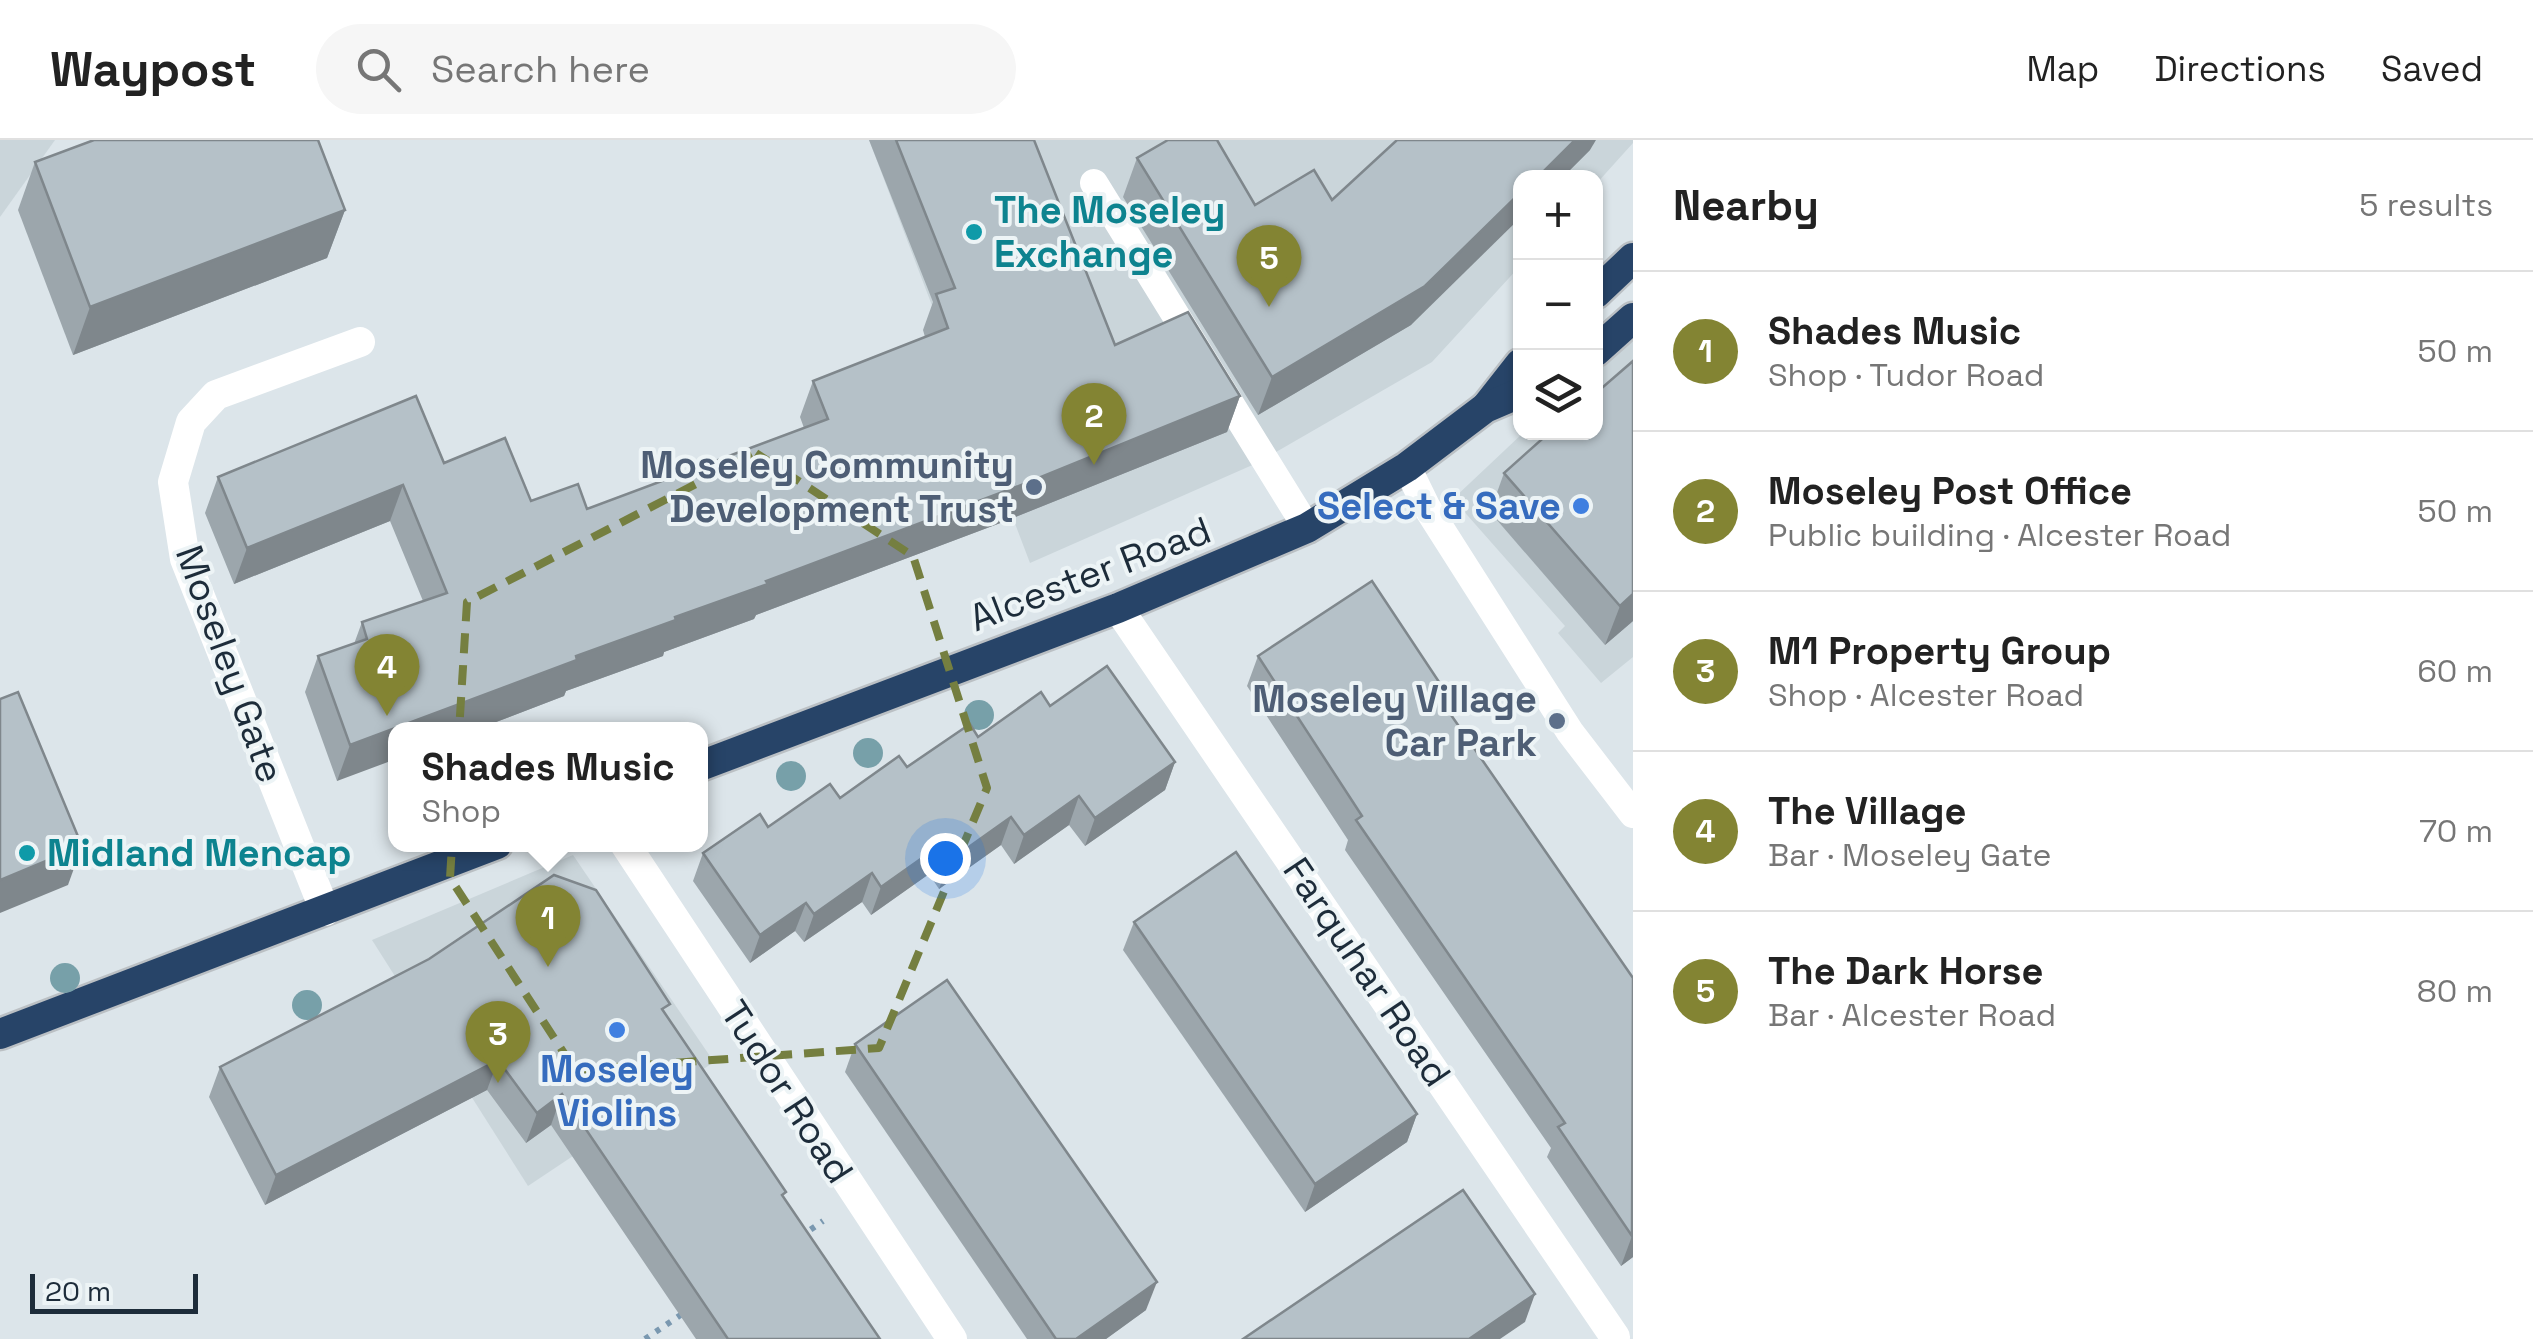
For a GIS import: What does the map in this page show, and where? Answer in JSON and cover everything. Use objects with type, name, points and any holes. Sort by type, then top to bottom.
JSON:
[{"type":"highway","points":[[1603,286],[1633,258]]},
{"type":"highway","points":[[1598,350],[1633,318]]},
{"type":"highway","name":"Alcester Road","points":[[1485,408],[1513,373]]},
{"type":"highway","name":"Alcester Road","points":[[708,763],[1118,608],[1307,528],[1407,467],[1485,408],[1513,396]]},
{"type":"highway","points":[[0,1034],[476,852]]},
{"type":"street","name":"Moseley Gate","points":[[325,911],[184,559],[174,482],[191,422],[216,395],[360,342]]},
{"type":"street","name":"Farquhar Road","points":[[1118,608],[1620,1334]]},
{"type":"street","name":"Tudor Road","points":[[630,852],[952,1339]]},
{"type":"lane","points":[[1094,183],[1307,528]]},
{"type":"lane","points":[[1407,467],[1426,506],[1570,732],[1633,814]]},
{"type":"path","points":[[792,1242],[857,1198]]},
{"type":"path","points":[[644,1339],[694,1306]]},
{"type":"highlighted area","points":[[756,453],[913,556],[987,788],[879,1048],[575,1070],[450,878],[467,602]]},
{"type":"shaded area","points":[[0,140],[55,140],[0,217]]},
{"type":"shaded area","points":[[869,140],[1633,140],[1603,176],[1603,170],[1513,170],[1513,274],[1432,362],[1257,463],[1030,563]]},
{"type":"shaded area","points":[[1633,330],[1633,657],[1601,683],[1558,633],[1565,626],[1453,499],[1516,440],[1603,440],[1603,358]]},
{"type":"shaded area","points":[[573,855],[714,1062],[528,1186],[372,940]]},
{"type":"building","points":[[94,140],[318,140],[345,210],[90,307],[35,162]]},
{"type":"building","points":[[896,140],[1034,140],[1115,345],[1188,312],[1240,396],[1016,487],[576,656],[577,660],[411,722],[388,722],[388,731],[350,745],[318,656],[367,639],[362,622],[447,593],[403,485],[247,548],[218,477],[416,396],[444,463],[505,438],[531,501],[578,484],[587,509],[828,419],[813,381],[948,328],[936,294],[955,288]]},
{"type":"building","points":[[1168,140],[1217,140],[1255,205],[1314,170],[1332,200],[1397,140],[1575,140],[1545,170],[1513,170],[1513,200],[1425,286],[1272,377],[1137,158]]},
{"type":"building","points":[[1633,361],[1633,594],[1620,606],[1504,473],[1541,440],[1603,440],[1603,387]]},
{"type":"building","points":[[1372,581],[1447,694],[1440,699],[1633,978],[1632,1236],[1558,1127],[1565,1123],[1356,820],[1362,816],[1258,656]]},
{"type":"building","points":[[1107,666],[1175,762],[1095,818],[1079,796],[1024,835],[1011,817],[949,861],[939,846],[881,887],[872,873],[814,914],[806,903],[760,935],[703,853],[760,814],[768,827],[830,784],[840,798],[899,756],[907,767],[970,724],[978,737],[1041,692],[1050,706]]},
{"type":"building","points":[[18,692],[82,846],[0,880],[0,699]]},
{"type":"building","points":[[1236,852],[1417,1114],[1315,1184],[1134,922]]},
{"type":"building","points":[[554,875],[596,890],[670,1004],[662,1009],[880,1339],[728,1339],[562,1094],[537,1113],[498,1060],[276,1175],[220,1067],[429,959]]},
{"type":"building","points":[[947,980],[1157,1282],[1076,1339],[1056,1339],[855,1044]]},
{"type":"building","points":[[1463,1190],[1535,1294],[1469,1339],[1243,1339]]},
{"type":"place","name":"The Moseley Exchange","points":[[974,232]]},
{"type":"place","name":"The Dark Horse","points":[[1269,307]]},
{"type":"place","name":"Moseley Post Office","points":[[1094,465]]},
{"type":"place","name":"Moseley Community Development Trust","points":[[1034,487]]},
{"type":"place","name":"Select & Save","points":[[1581,506]]},
{"type":"place","name":"The Village","points":[[387,716]]},
{"type":"place","name":"Moseley Village Car Park","points":[[1557,721]]},
{"type":"place","name":"Midland Mencap","points":[[27,853]]},
{"type":"place","name":"Shades Music","points":[[548,967]]},
{"type":"place","name":"Moseley Violins","points":[[617,1030]]},
{"type":"place","name":"M1 Property Group","points":[[498,1083]]}]
